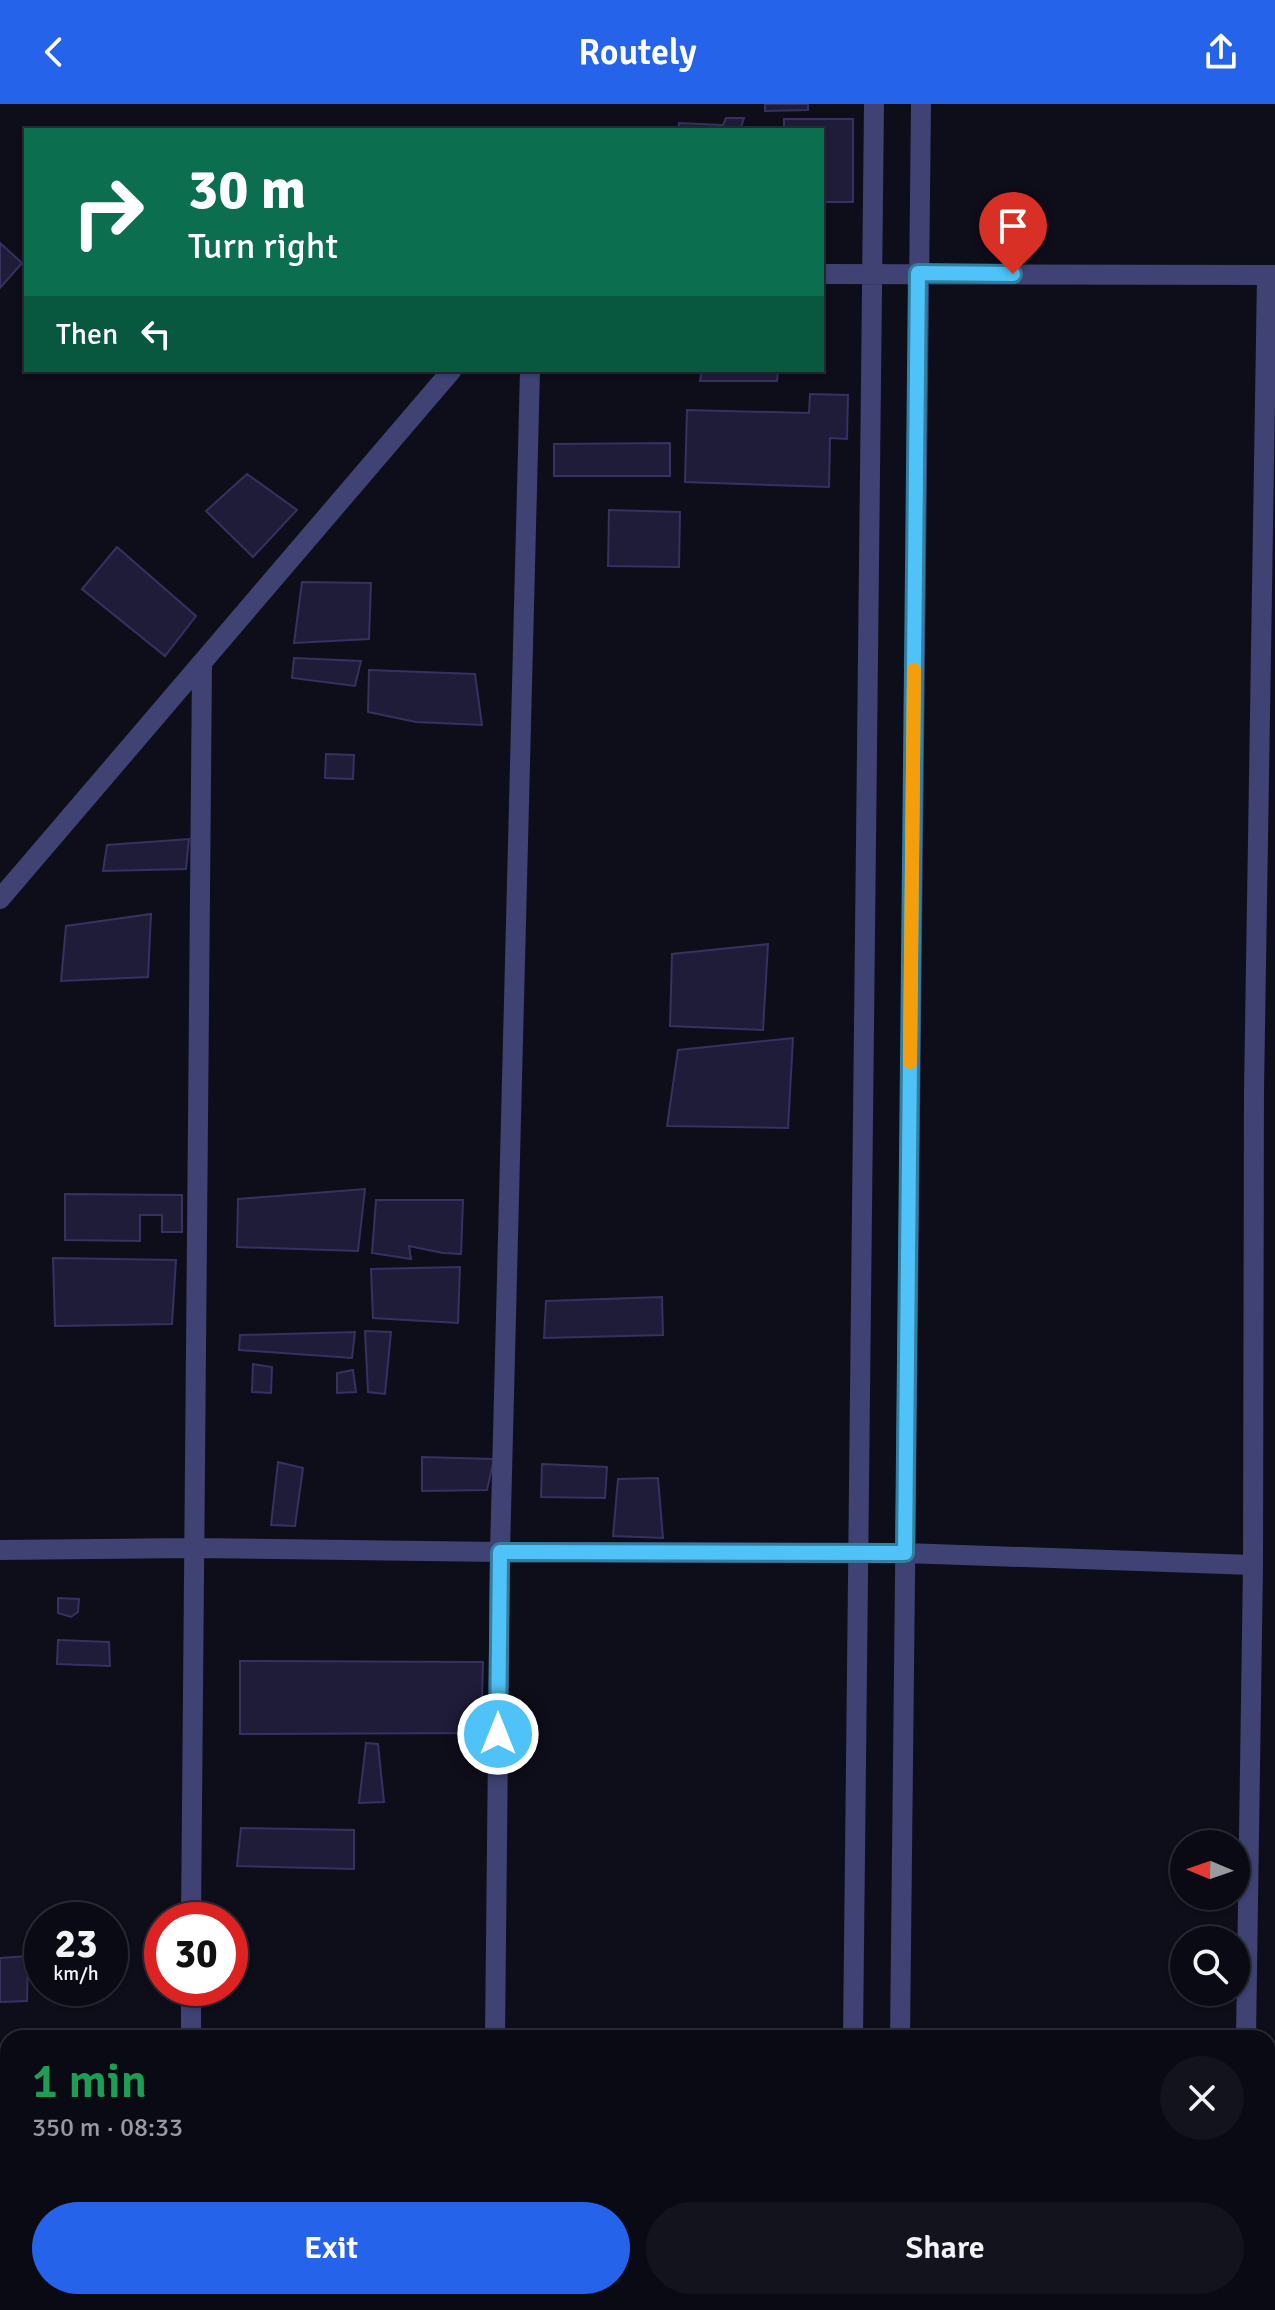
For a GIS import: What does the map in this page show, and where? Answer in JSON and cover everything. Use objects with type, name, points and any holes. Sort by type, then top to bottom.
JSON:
[{"type":"street","points":[[853,2030],[874,104]]},
{"type":"street","points":[[900,2030],[921,104]]},
{"type":"street","points":[[824,274],[1271,275],[1254,1090],[1253,1565],[1246,2030]]},
{"type":"street","points":[[0,899],[450,372]]},
{"type":"street","points":[[495,2030],[500,1552],[530,372]]},
{"type":"street","points":[[191,1902],[202,665]]},
{"type":"street","points":[[1254,1090],[1275,1090]]},
{"type":"street","points":[[0,1550],[193,1548],[905,1553],[1253,1565]]},
{"type":"street","points":[[191,2006],[191,2030]]},
{"type":"building","points":[[765,104],[808,104],[808,110],[765,111]]},
{"type":"building","points":[[726,118],[744,118],[741,128],[679,128],[679,123],[723,125]]},
{"type":"building","points":[[784,119],[853,119],[853,202],[824,202],[824,128],[784,128]]},
{"type":"building","points":[[0,243],[22,263],[0,288]]},
{"type":"building","points":[[702,372],[778,372],[777,381],[700,381]]},
{"type":"building","points":[[810,394],[848,395],[847,439],[830,438],[829,487],[685,482],[687,410],[809,413]]},
{"type":"building","points":[[670,443],[670,476],[554,476],[554,444]]},
{"type":"building","points":[[247,474],[297,510],[253,557],[206,511]]},
{"type":"building","points":[[609,510],[680,512],[679,567],[608,566]]},
{"type":"building","points":[[117,547],[196,616],[165,656],[82,589]]},
{"type":"building","points":[[302,582],[371,583],[369,639],[294,643]]},
{"type":"building","points":[[294,658],[361,661],[355,686],[292,678]]},
{"type":"building","points":[[369,670],[475,674],[482,725],[416,722],[368,712]]},
{"type":"building","points":[[326,754],[354,755],[353,779],[325,778]]},
{"type":"building","points":[[189,839],[186,869],[103,871],[107,845]]},
{"type":"building","points":[[151,914],[148,977],[61,981],[66,926]]},
{"type":"building","points":[[768,944],[763,1030],[670,1026],[672,954]]},
{"type":"building","points":[[793,1038],[788,1128],[667,1126],[678,1050]]},
{"type":"building","points":[[365,1189],[358,1251],[237,1247],[238,1199]]},
{"type":"building","points":[[65,1194],[182,1195],[182,1232],[162,1232],[162,1215],[140,1215],[140,1241],[65,1240]]},
{"type":"building","points":[[376,1200],[463,1200],[461,1254],[409,1246],[411,1259],[372,1253]]},
{"type":"building","points":[[53,1258],[176,1260],[172,1324],[55,1326]]},
{"type":"building","points":[[460,1267],[458,1323],[373,1318],[371,1269]]},
{"type":"building","points":[[662,1297],[663,1335],[544,1338],[546,1301]]},
{"type":"building","points":[[365,1331],[391,1332],[385,1394],[368,1392]]},
{"type":"building","points":[[355,1332],[352,1358],[239,1350],[240,1335]]},
{"type":"building","points":[[253,1364],[272,1367],[271,1393],[252,1392]]},
{"type":"building","points":[[353,1370],[356,1392],[337,1393],[337,1373]]},
{"type":"building","points":[[422,1457],[494,1459],[487,1490],[422,1491]]},
{"type":"building","points":[[278,1462],[303,1468],[295,1526],[271,1525]]},
{"type":"building","points":[[542,1464],[607,1467],[605,1498],[541,1497]]},
{"type":"building","points":[[658,1478],[663,1538],[613,1536],[618,1479]]},
{"type":"building","points":[[58,1598],[79,1599],[78,1612],[71,1617],[58,1613]]},
{"type":"building","points":[[58,1640],[109,1642],[110,1666],[57,1664]]},
{"type":"building","points":[[240,1661],[483,1662],[481,1733],[240,1734]]},
{"type":"building","points":[[366,1743],[378,1744],[384,1802],[359,1803]]},
{"type":"building","points":[[241,1828],[354,1830],[354,1869],[237,1866]]},
{"type":"building","points":[[24,1956],[24,2001],[0,2002],[0,1958]]},
{"type":"slow traffic","points":[[910,1062],[914,670]]},
{"type":"route","points":[[498,1734],[500,1552],[905,1553],[918,273],[1013,274]]}]
